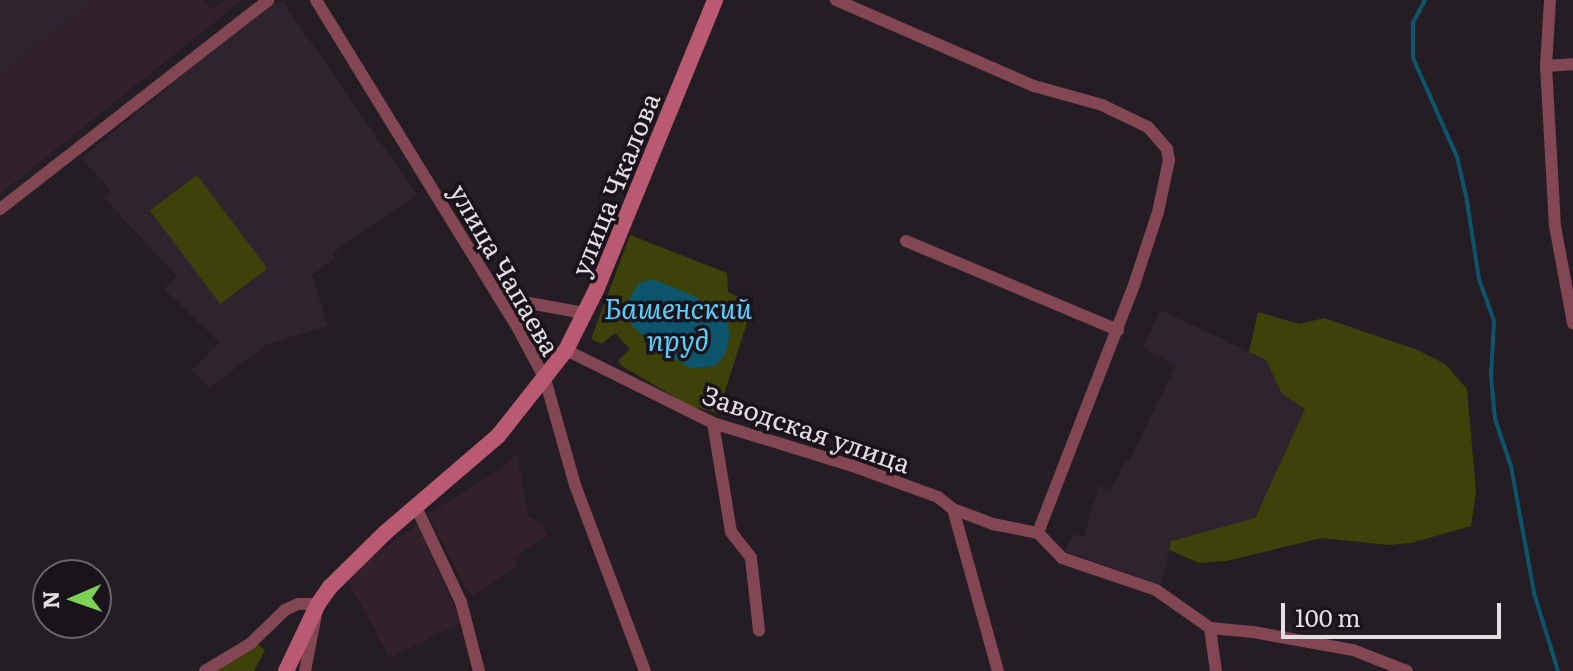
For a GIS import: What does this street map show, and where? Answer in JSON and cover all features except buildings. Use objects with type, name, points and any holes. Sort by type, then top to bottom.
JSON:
[{"type":"main road","name":"улица Чкалова","points":[[286,671],[318,604],[348,568],[498,436],[566,350],[715,0]]},
{"type":"street","points":[[0,209],[268,0]]},
{"type":"street","name":"улица Чапаева","points":[[316,0],[354,67],[497,293],[545,379],[579,499],[645,671]]},
{"type":"street","points":[[836,0],[1034,86],[1102,105],[1148,127],[1161,139],[1169,160],[1161,199],[1118,330],[1038,533],[1062,558],[1156,590],[1210,628],[1253,632],[1353,650],[1407,671]]},
{"type":"street","points":[[1550,0],[1546,66],[1555,226],[1573,323]]},
{"type":"street","points":[[1546,66],[1573,64]]},
{"type":"street","points":[[906,241],[1118,330]]},
{"type":"street","points":[[497,293],[518,301],[584,313]]},
{"type":"street","name":"Заводская улица","points":[[566,350],[713,423],[853,466],[938,497],[953,509],[993,524],[1038,533]]},
{"type":"street","points":[[713,423],[731,532],[751,558],[759,631]]},
{"type":"street","points":[[416,507],[461,602],[479,671]]},
{"type":"street","points":[[953,509],[998,671]]},
{"type":"street","points":[[205,671],[250,644],[285,610],[298,604],[318,604],[305,671]]},
{"type":"street","points":[[1210,628],[1216,671]]},
{"type":"shaded area","points":[[0,0],[94,0],[0,73]]},
{"type":"shaded area","points":[[94,0],[204,0],[212,10],[226,0],[242,0],[0,194],[0,73]]},
{"type":"shaded area","points":[[283,2],[417,195],[334,252],[333,260],[312,275],[328,326],[267,344],[210,388],[192,370],[219,342],[164,289],[177,276],[104,198],[111,191],[81,158],[271,4]]},
{"type":"shaded area","points":[[1160,310],[1267,360],[1282,394],[1305,409],[1255,518],[1171,541],[1161,585],[1065,551],[1073,534],[1084,537],[1099,486],[1110,490],[1126,460],[1129,461],[1176,365],[1143,348]]},
{"type":"shaded area","points":[[517,453],[528,517],[541,522],[547,535],[514,557],[518,566],[473,596],[464,586],[428,514],[499,470]]},
{"type":"shaded area","points":[[418,524],[461,623],[390,658],[348,581],[365,561]]},
{"type":"green space","points":[[197,175],[267,268],[220,304],[150,211]]},
{"type":"green space","points":[[630,235],[727,273],[728,292],[753,304],[718,413],[690,406],[622,366],[618,361],[630,349],[615,333],[602,344],[591,339]]},
{"type":"green space","points":[[1258,312],[1299,324],[1324,318],[1415,349],[1445,364],[1467,389],[1476,492],[1471,526],[1411,543],[1389,545],[1321,538],[1227,561],[1199,563],[1169,550],[1171,541],[1255,518],[1305,409],[1282,394],[1266,360],[1249,352]]},
{"type":"green space","points":[[258,644],[265,650],[254,671],[213,671]]},
{"type":"water","name":"Башенский пруд","points":[[653,279],[696,297],[727,322],[730,333],[726,352],[716,366],[690,368],[654,346],[632,325],[626,312],[631,295],[639,283]]},
{"type":"waterway","points":[[1425,0],[1413,23],[1413,58],[1457,157],[1466,195],[1479,279],[1494,321],[1491,376],[1495,419],[1511,466],[1534,593],[1558,671]]}]
